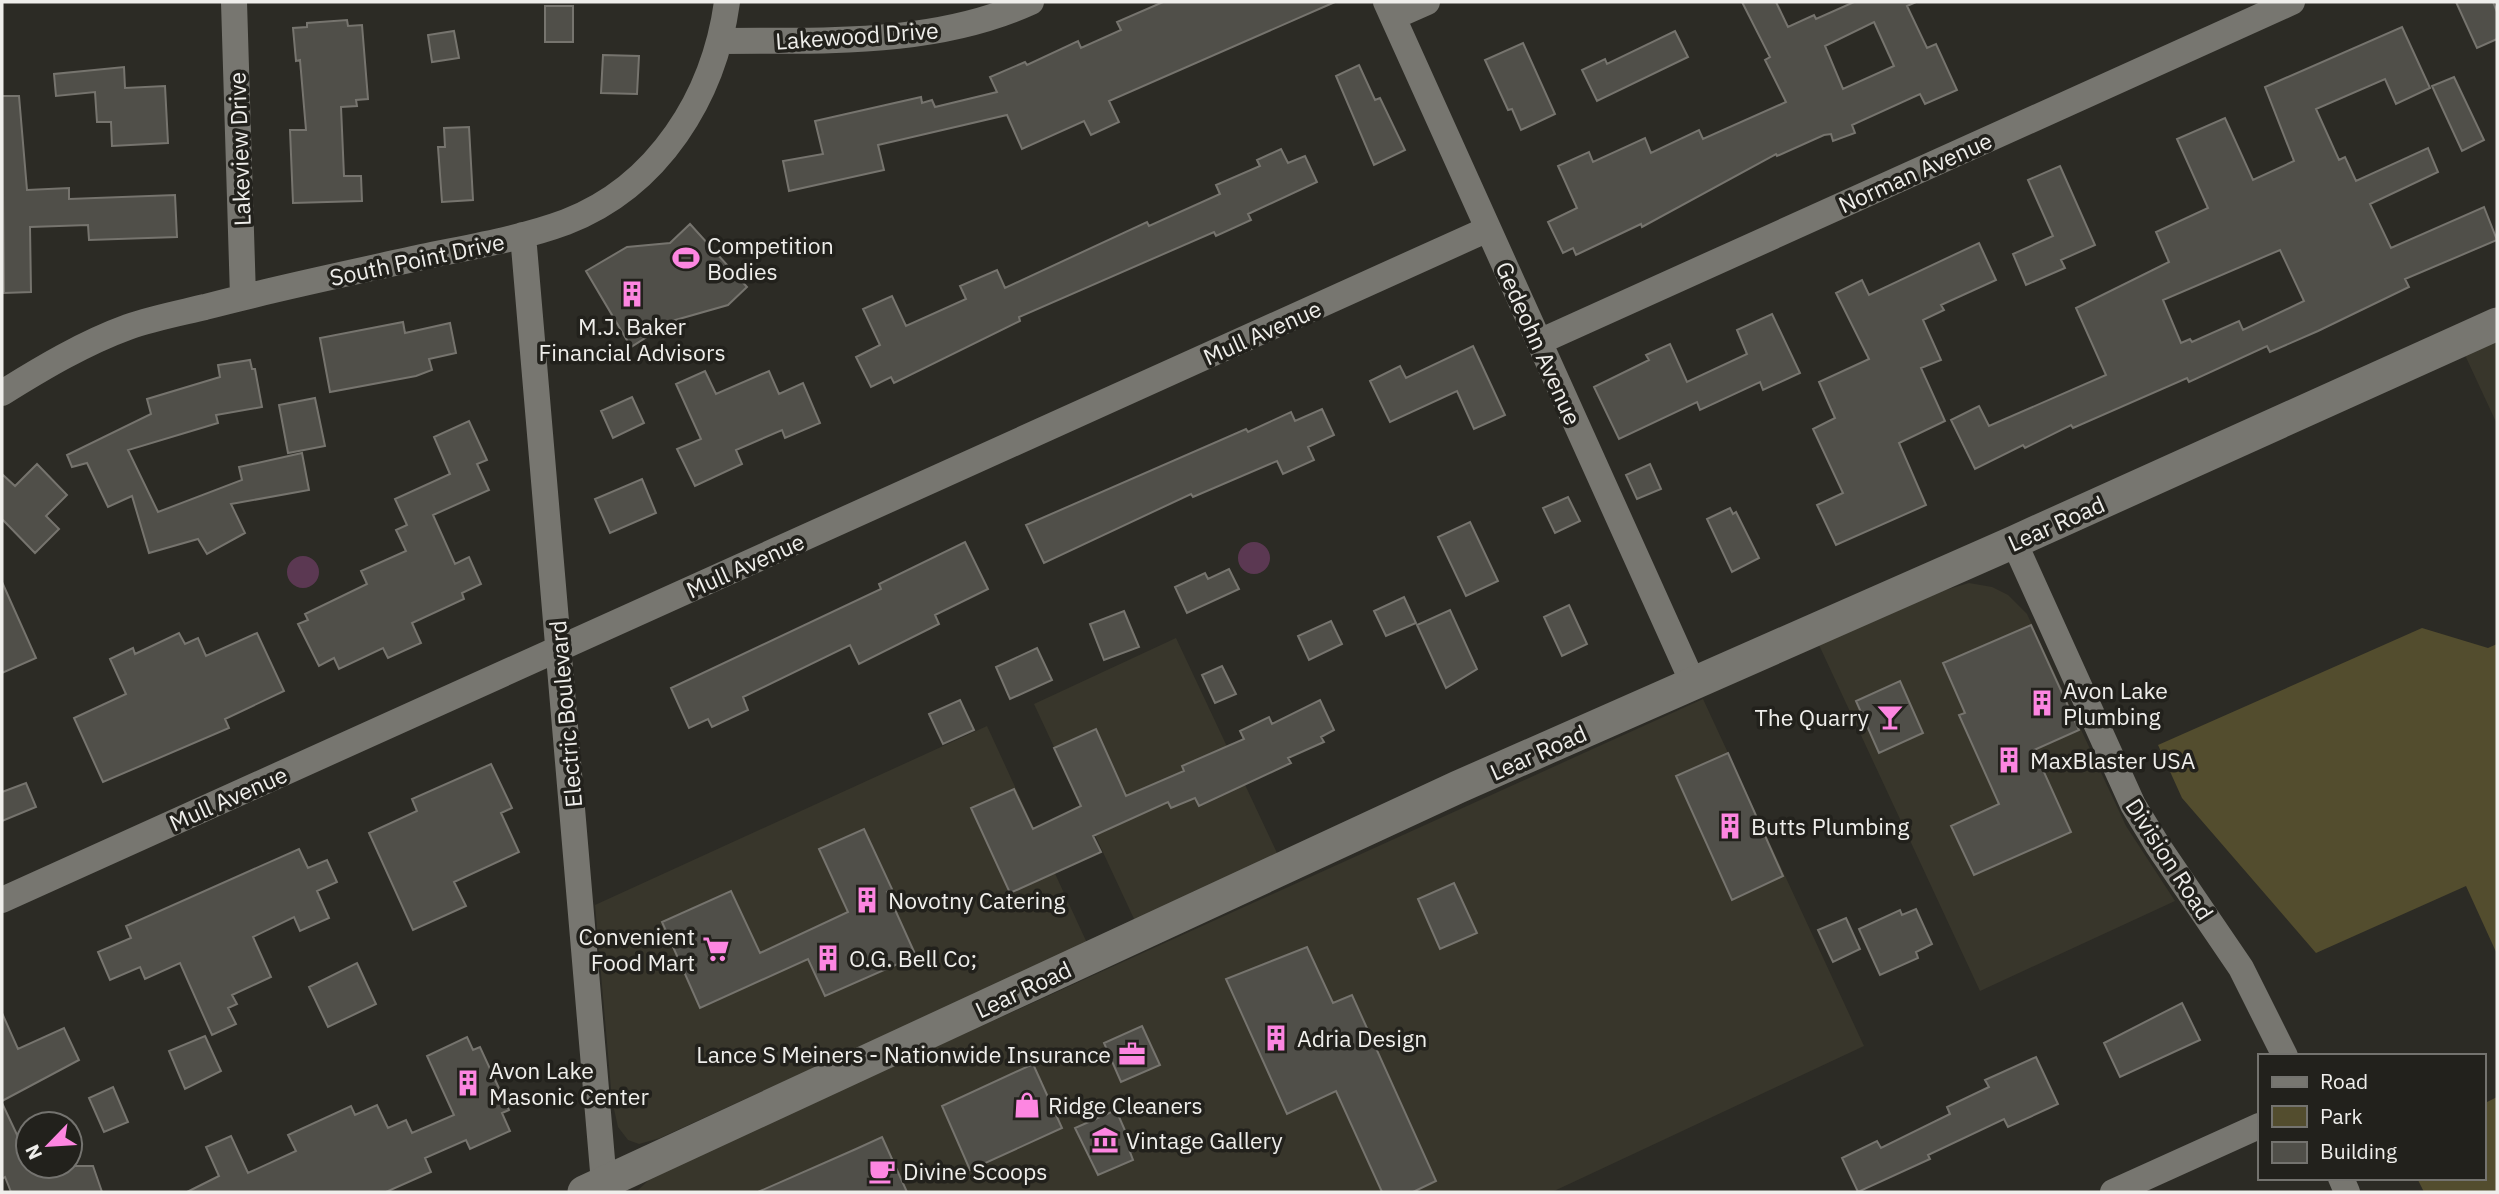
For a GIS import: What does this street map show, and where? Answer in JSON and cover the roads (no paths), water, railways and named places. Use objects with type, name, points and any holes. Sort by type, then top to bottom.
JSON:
[{"type":"street","name":"Lakeview Drive","points":[[234,2],[243,297]]},
{"type":"street","name":"South Point Drive","points":[[2,393],[82,347],[130,327],[243,297],[523,235],[587,212],[644,172],[688,119],[709,78],[722,41],[727,2]]},
{"type":"street","name":"Lakewood Drive","points":[[722,41],[849,40],[933,33],[971,24],[1031,2]]},
{"type":"street","points":[[1389,9],[1427,2]]},
{"type":"street","name":"Norman Avenue","points":[[1539,342],[2292,2]]},
{"type":"street","name":"Gedeohn Avenue","points":[[1389,9],[1693,683]]},
{"type":"street","name":"Mull Avenue","points":[[2,900],[1488,229]]},
{"type":"street","name":"Electric Boulevard","points":[[523,235],[559,650],[597,1189]]},
{"type":"street","name":"Lear Road","points":[[597,1189],[1458,787],[2014,542],[2497,324]]},
{"type":"street","name":"Division Road","points":[[2014,542],[2133,805],[2241,968],[2285,1054]]},
{"type":"street","points":[[2113,1192],[2258,1126]]},
{"type":"place","name":"Competition Bodies","points":[[686,258]]},
{"type":"place","name":"M.J. Baker Financial Advisors","points":[[632,294]]},
{"type":"place","name":"Avon Lake Plumbing","points":[[2042,703]]},
{"type":"place","name":"The Quarry","points":[[1890,717]]},
{"type":"place","name":"MaxBlaster USA","points":[[2009,760]]},
{"type":"place","name":"Butts Plumbing","points":[[1730,826]]},
{"type":"place","name":"Novotny Catering","points":[[867,900]]},
{"type":"place","name":"Convenient Food Mart","points":[[716,949]]},
{"type":"place","name":"O.G. Bell Co;","points":[[828,958]]},
{"type":"place","name":"Adria Design","points":[[1276,1038]]},
{"type":"place","name":"Lance S Meiners - Nationwide Insurance","points":[[1132,1054]]},
{"type":"place","name":"Avon Lake Masonic Center","points":[[468,1083]]},
{"type":"place","name":"Ridge Cleaners","points":[[1027,1105]]},
{"type":"place","name":"Vintage Gallery","points":[[1105,1140]]},
{"type":"place","name":"Divine Scoops","points":[[882,1171]]}]
